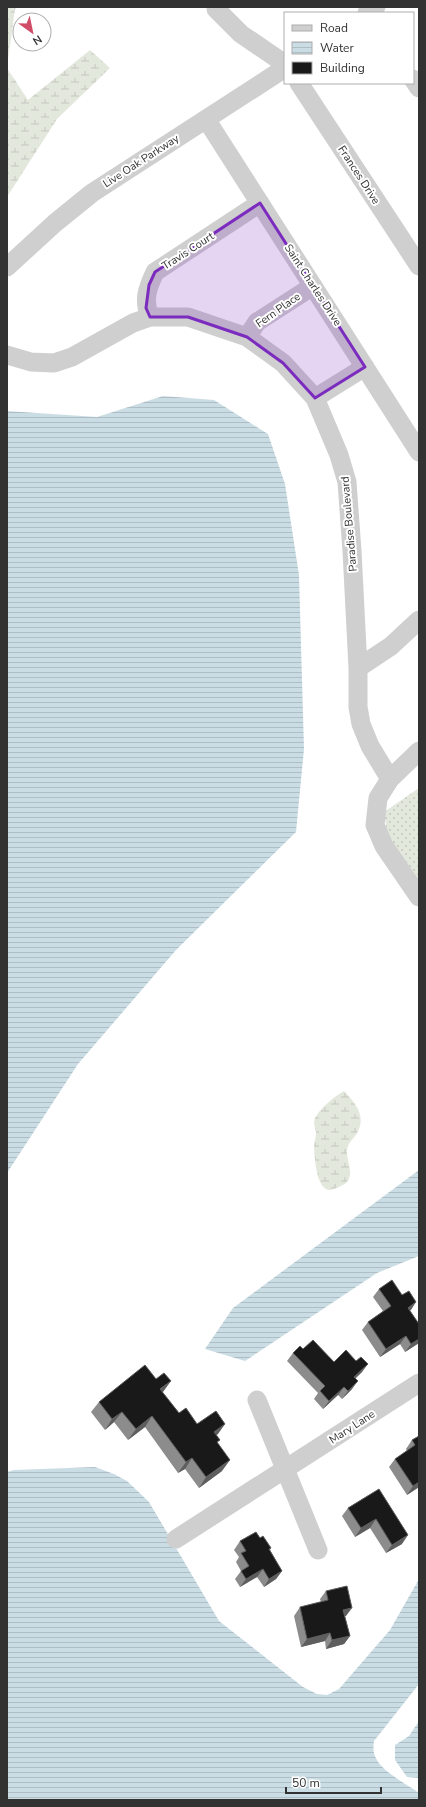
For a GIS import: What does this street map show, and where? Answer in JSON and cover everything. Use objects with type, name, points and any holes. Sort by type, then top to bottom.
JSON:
[{"type":"street","points":[[216,10],[241,34],[284,63]]},
{"type":"street","name":"Live Oak Parkway","points":[[7,267],[55,223],[92,193],[284,69]]},
{"type":"street","name":"Frances Drive","points":[[301,84],[419,266]]},
{"type":"street","name":"Saint Charles Drive","points":[[206,119],[419,452]]},
{"type":"street","name":"Travis Court","points":[[150,317],[146,308],[146,298],[149,285],[156,272],[260,203]]},
{"type":"street","name":"Fern Place","points":[[247,337],[257,322],[313,286]]},
{"type":"street","name":"Paradise Boulevard","points":[[7,354],[31,362],[54,363],[72,357],[133,323],[150,317],[188,317],[247,337],[283,363],[316,398],[340,455],[347,482],[358,668],[358,707],[361,724],[370,746],[390,779]]},
{"type":"street","points":[[316,398],[365,367]]},
{"type":"street","points":[[358,668],[391,646],[419,620]]},
{"type":"street","points":[[419,751],[390,779],[378,798],[375,825],[384,846],[419,897]]},
{"type":"street","name":"Mary Lane","points":[[176,1539],[261,1483],[285,1470],[419,1383]]},
{"type":"street","points":[[257,1400],[318,1550]]},
{"type":"highlighted area","points":[[260,203],[365,367],[315,398],[283,363],[247,337],[188,317],[150,317],[146,308],[149,285],[155,272]]},
{"type":"green space","points":[[7,7],[18,7],[15,9],[15,12],[12,12],[12,31],[7,67]]},
{"type":"green space","points":[[90,50],[110,68],[57,119],[7,197],[7,68],[28,100]]},
{"type":"green space","points":[[419,788],[419,885],[388,840],[384,812]]},
{"type":"green space","points":[[344,1091],[358,1110],[361,1120],[357,1133],[347,1149],[350,1168],[349,1178],[344,1184],[330,1190],[325,1189],[317,1173],[314,1148],[316,1132],[314,1122],[317,1114],[324,1106]]},
{"type":"water","points":[[163,396],[214,400],[268,434],[285,484],[299,575],[304,749],[296,832],[176,950],[78,1064],[7,1173],[7,411],[97,417]]},
{"type":"water","points":[[419,1170],[419,1256],[377,1273],[245,1361],[205,1349],[233,1308]]},
{"type":"water","points":[[95,1467],[114,1474],[127,1481],[149,1502],[219,1621],[303,1687],[317,1694],[327,1695],[339,1689],[390,1630],[419,1579],[419,1684],[374,1741],[373,1749],[384,1769],[419,1793],[419,1800],[7,1800],[7,1472],[14,1470]]},
{"type":"water","points":[[419,1721],[419,1778],[407,1777],[395,1760],[395,1745],[409,1736]]},
{"type":"building","points":[[392,1280],[402,1295],[409,1291],[416,1302],[408,1308],[419,1324],[419,1339],[411,1344],[406,1336],[386,1349],[368,1322],[391,1306],[379,1289]]},
{"type":"building","points":[[313,1340],[334,1362],[346,1350],[356,1361],[361,1357],[368,1364],[354,1377],[358,1381],[348,1391],[344,1387],[329,1401],[320,1391],[325,1386],[293,1353],[300,1346],[303,1349]]},
{"type":"building","points":[[145,1365],[156,1379],[164,1373],[171,1381],[160,1389],[179,1413],[186,1408],[197,1424],[216,1411],[225,1424],[214,1432],[220,1440],[217,1442],[230,1460],[206,1477],[192,1458],[186,1462],[152,1416],[136,1429],[122,1412],[112,1419],[99,1402]]},
{"type":"building","points":[[419,1436],[419,1482],[413,1486],[395,1459],[415,1445],[412,1440]]},
{"type":"building","points":[[379,1489],[408,1535],[392,1545],[376,1519],[361,1528],[348,1508]]},
{"type":"building","points":[[256,1532],[260,1538],[263,1536],[271,1548],[269,1549],[282,1571],[269,1579],[263,1569],[246,1579],[241,1571],[249,1566],[241,1553],[246,1551],[240,1541]]},
{"type":"building","points":[[347,1586],[352,1608],[343,1610],[350,1636],[332,1640],[330,1633],[307,1639],[300,1607],[328,1600],[326,1591]]}]
